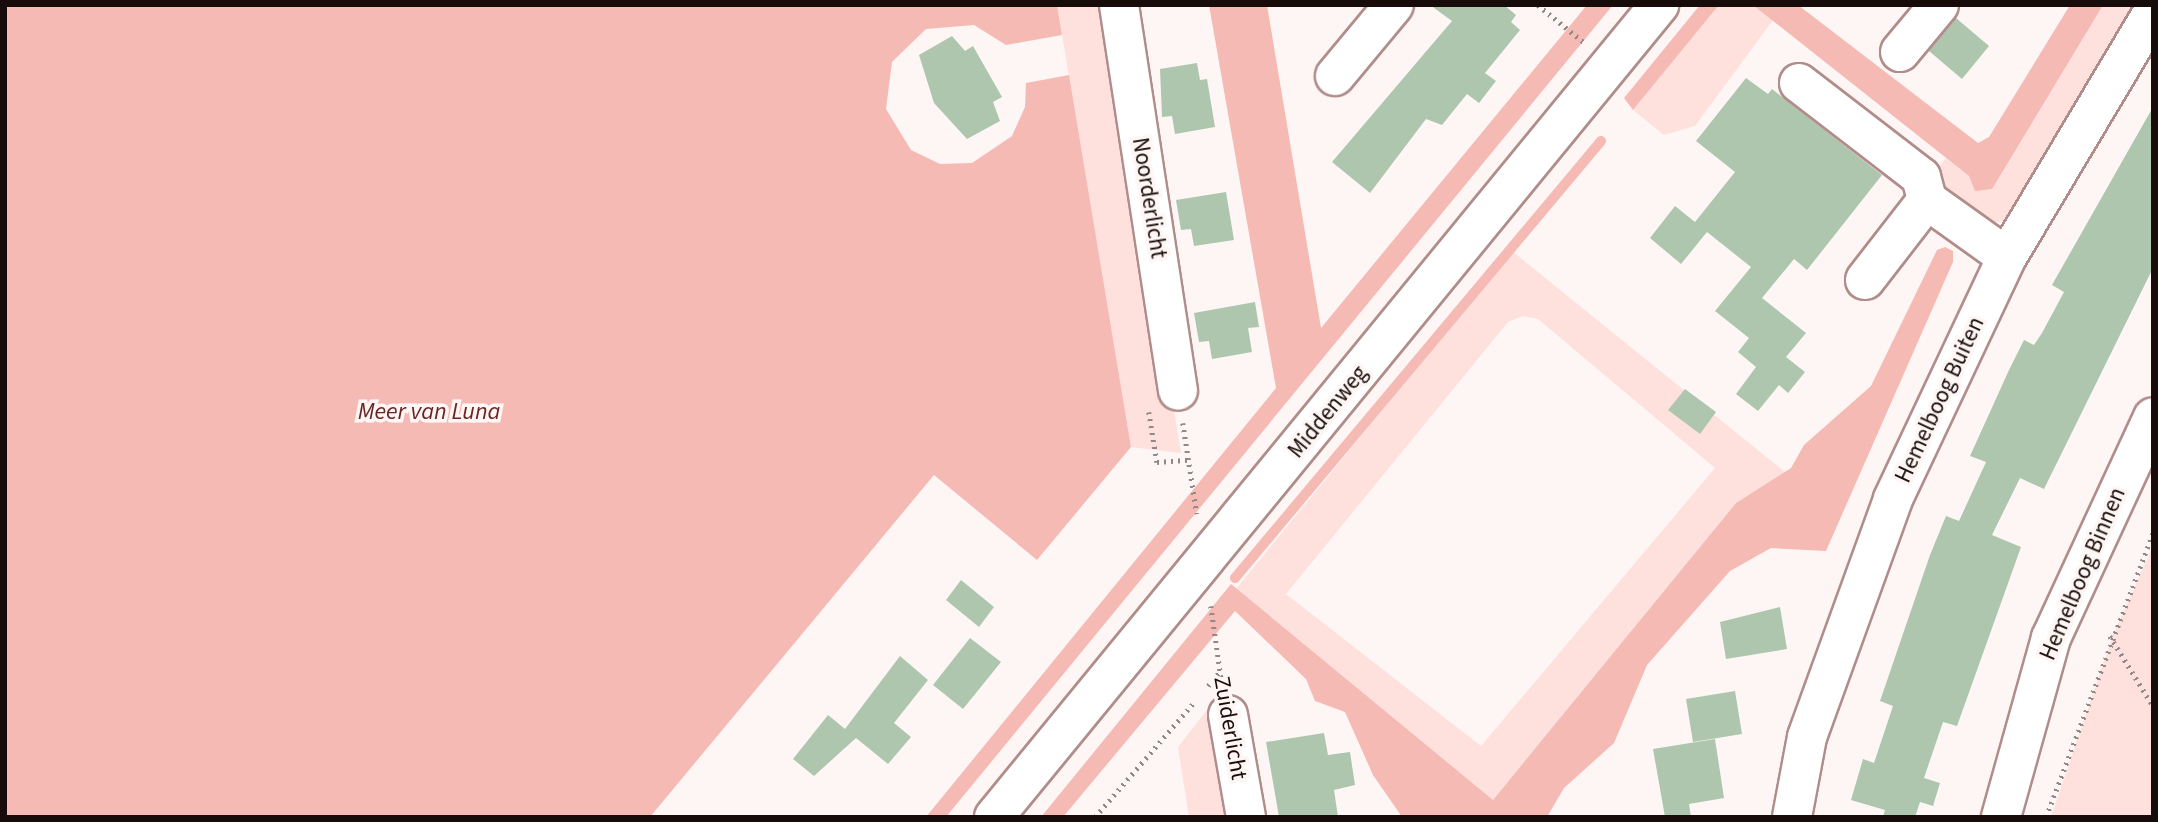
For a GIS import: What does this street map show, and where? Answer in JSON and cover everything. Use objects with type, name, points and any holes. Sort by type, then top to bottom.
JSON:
[{"type":"street","name":"Noorderlicht","points":[[1119,5],[1178,391]]},
{"type":"street","points":[[1335,76],[1394,5]]},
{"type":"street","name":"Middenweg","points":[[994,817],[1659,5]]},
{"type":"street","points":[[1900,52],[1939,5]]},
{"type":"street","name":"Hemelboog Buiten","points":[[1791,817],[1807,737],[1893,499],[2007,257],[2153,12]]},
{"type":"street","points":[[1800,83],[1922,177],[1927,200],[2007,257]]},
{"type":"street","points":[[1865,280],[1927,200]]},
{"type":"street","name":"Hemelboog Binnen","points":[[2001,817],[2051,638],[2153,417]]},
{"type":"street","name":"Zuiderlicht","points":[[1228,715],[1245,817]]},
{"type":"path","points":[[1538,5],[1593,49]]},
{"type":"path","points":[[1188,460],[1193,485]]},
{"type":"path","points":[[2046,817],[2109,635],[2153,532]]},
{"type":"path","name":"Zuiderlicht","points":[[1210,600],[1228,715]]},
{"type":"path","points":[[2109,635],[2153,706]]},
{"type":"path","points":[[1095,817],[1191,705]]},
{"type":"shaded area","points":[[1057,5],[1107,5],[1181,453],[1131,447]]},
{"type":"shaded area","points":[[1719,5],[1753,5],[1773,20],[1695,126],[1664,135],[1633,110]]},
{"type":"shaded area","points":[[2103,5],[2141,5],[2009,219],[1988,225],[1939,191],[1936,170],[1946,158],[1969,176],[2058,75]]},
{"type":"shaded area","points":[[1512,251],[1785,472],[1736,503],[1493,800],[1236,589]],"holes":[[[1523,316],[1538,319],[1715,468],[1481,746],[1286,594],[1508,322]]]},
{"type":"shaded area","points":[[2153,546],[2153,817],[2051,817],[2113,635]]},
{"type":"shaded area","points":[[1218,696],[1238,817],[1189,817],[1178,747]]},
{"type":"water","name":"Meer van Luna","points":[[5,5],[1057,5],[1062,35],[1006,45],[974,25],[926,29],[892,62],[886,109],[911,150],[940,164],[972,163],[1012,136],[1025,107],[1026,83],[1069,75],[1131,447],[1037,560],[934,475],[650,817],[5,817]]},
{"type":"water","points":[[1209,5],[1267,5],[1321,328],[1587,5],[1613,5],[946,817],[926,817],[1276,388]]},
{"type":"water","points":[[1700,5],[1719,5],[1633,110],[1624,98]]},
{"type":"water","points":[[1753,5],[1798,5],[1978,143],[1989,137],[2070,5],[2103,5],[1992,189],[1975,191],[1969,176]]},
{"type":"water","points":[[1945,247],[1953,251],[1953,262],[1826,551],[1771,548],[1730,571],[1647,665],[1614,743],[1564,788],[1547,817],[1402,817],[1373,775],[1345,712],[1315,701],[1306,679],[1235,611],[1063,817],[1041,817],[1231,584],[1493,800],[1736,503],[1791,468],[1804,445],[1871,386],[1937,250]]},
{"type":"building","points":[[1430,5],[1504,5],[1516,15],[1511,22],[1520,30],[1485,73],[1496,81],[1479,103],[1467,94],[1442,125],[1426,119],[1370,193],[1332,162],[1452,21]]},
{"type":"building","points":[[1956,18],[1989,46],[1962,79],[1929,51]]},
{"type":"building","points":[[952,36],[965,51],[973,46],[1002,97],[993,102],[1000,121],[967,139],[934,103],[919,55]]},
{"type":"building","points":[[1197,63],[1200,80],[1207,79],[1215,127],[1175,134],[1172,116],[1162,117],[1160,69]]},
{"type":"building","points":[[1746,78],[1768,94],[1772,89],[1882,175],[1807,270],[1794,259],[1762,298],[1806,333],[1786,357],[1805,372],[1788,393],[1779,385],[1758,411],[1736,394],[1756,367],[1738,352],[1749,338],[1715,311],[1751,267],[1707,232],[1681,264],[1650,238],[1675,206],[1695,222],[1735,172],[1696,141]]},
{"type":"building","points":[[2153,107],[2153,268],[2044,489],[2020,478],[1992,535],[2021,547],[1957,726],[1943,722],[1924,778],[1940,783],[1933,806],[1920,802],[1915,817],[1883,817],[1885,810],[1851,800],[1863,759],[1874,763],[1893,706],[1880,701],[1930,555],[1946,516],[1959,521],[1986,462],[1970,456],[2009,370],[2024,340],[2034,345],[2042,333],[2064,292],[2052,285]]},
{"type":"building","points":[[1226,192],[1234,240],[1194,246],[1191,229],[1181,230],[1176,200]]},
{"type":"building","points":[[1255,302],[1259,327],[1248,328],[1252,352],[1212,359],[1209,341],[1199,342],[1194,313]]},
{"type":"building","points":[[1685,389],[1716,412],[1700,434],[1668,410]]},
{"type":"building","points":[[961,580],[994,607],[979,627],[946,600]]},
{"type":"building","points":[[1780,607],[1787,649],[1726,659],[1720,622]]},
{"type":"building","points":[[970,638],[1001,662],[963,709],[933,685]]},
{"type":"building","points":[[900,656],[928,680],[894,723],[911,737],[888,764],[856,738],[814,776],[793,759],[828,715],[845,729]]},
{"type":"building","points":[[1735,691],[1742,734],[1693,742],[1686,699]]},
{"type":"building","points":[[1324,733],[1328,755],[1350,752],[1355,785],[1334,790],[1338,817],[1279,817],[1266,742]]},
{"type":"building","points":[[1715,739],[1724,798],[1689,804],[1691,817],[1665,817],[1653,749]]},
{"type":"waterway","points":[[1235,578],[1601,141]]}]
